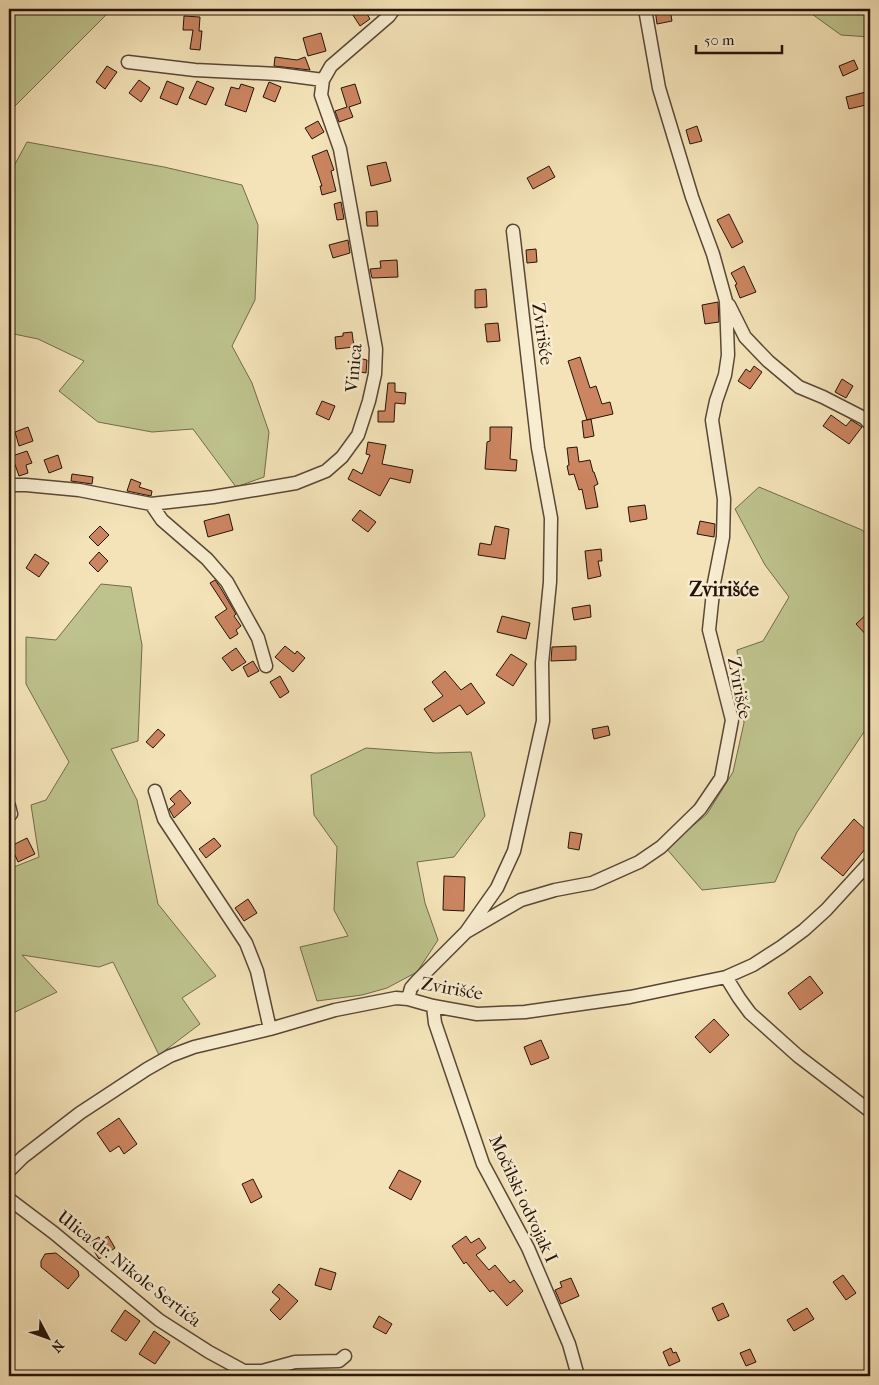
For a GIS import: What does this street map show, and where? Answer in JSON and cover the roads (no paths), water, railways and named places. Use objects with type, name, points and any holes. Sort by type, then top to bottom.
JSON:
[{"type":"street","points":[[128,62],[227,72],[268,73],[323,80],[331,66],[394,9]]},
{"type":"street","name":"Zvirišće","points":[[646,9],[658,88],[692,197],[713,254],[726,301],[745,337],[768,361],[799,388],[823,396],[864,418],[870,424]]},
{"type":"street","name":"Vinica","points":[[9,485],[79,490],[151,504],[213,497],[296,484],[326,471],[342,457],[358,435],[375,374],[376,349],[340,149],[321,95],[323,80]]},
{"type":"street","name":"Zvirišće","points":[[513,231],[538,448],[551,518],[550,582],[542,663],[543,721],[514,851],[497,888],[466,932],[411,988],[408,999],[433,1006],[477,1014],[526,1012],[630,997],[726,977],[753,964],[804,930],[826,910],[870,862]]},
{"type":"street","name":"Zvirišće","points":[[466,932],[521,900],[555,890],[592,883],[639,862],[661,847],[700,808],[721,778],[732,720],[709,630],[722,536],[724,499],[712,420],[725,374],[728,355],[726,301]]},
{"type":"street","points":[[151,504],[162,520],[207,559],[227,582],[258,638],[266,666]]},
{"type":"street","points":[[155,791],[164,819],[246,943],[257,971],[270,1030]]},
{"type":"street","points":[[726,977],[750,1013],[798,1056],[870,1111]]},
{"type":"street","points":[[9,1170],[80,1113],[146,1069],[170,1056],[194,1046],[270,1030],[335,1010],[396,998],[408,999]]},
{"type":"street","name":"Močilski odvojak I","points":[[433,1006],[436,1023],[483,1164],[528,1248],[569,1344],[578,1376]]},
{"type":"street","name":"Ulica dr. Nikole Sertića","points":[[9,1199],[54,1233],[159,1320],[209,1352],[244,1371],[262,1371],[295,1362],[339,1361],[345,1356]]},
{"type":"district","name":"Zvirišće","points":[[724,589]]}]
